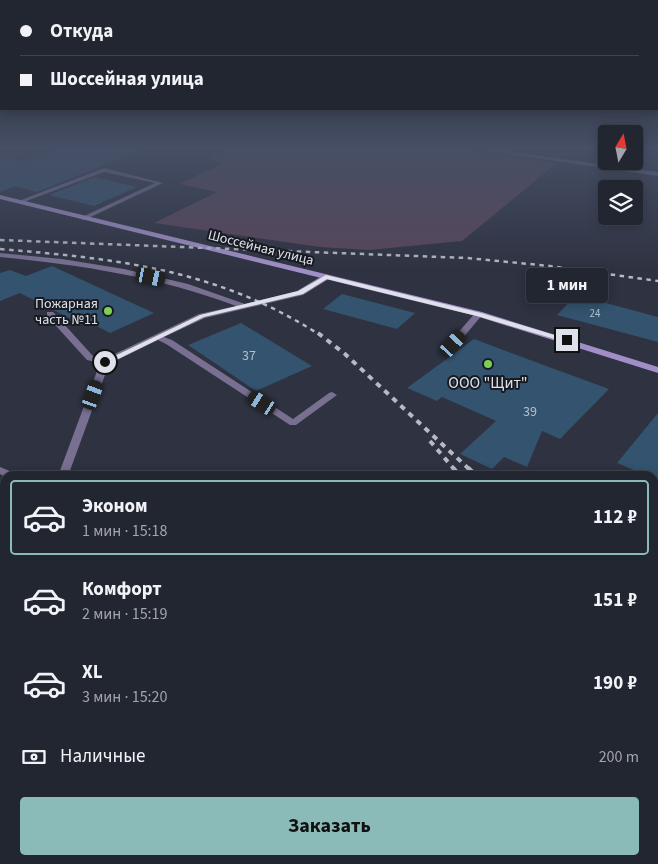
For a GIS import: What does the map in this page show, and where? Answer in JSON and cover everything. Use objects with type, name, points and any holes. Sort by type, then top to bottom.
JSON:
[{"type":"main road","name":"Шоссейная улица","points":[[0,197],[479,314],[585,345],[658,370]]},
{"type":"street","points":[[19,202],[53,189]]},
{"type":"street","points":[[84,218],[146,189]]},
{"type":"street","points":[[0,255],[102,266],[210,292],[244,306]]},
{"type":"street","points":[[50,314],[90,358],[105,362],[202,316],[259,301],[300,293],[326,277]]},
{"type":"street","points":[[453,344],[479,314]]},
{"type":"street","points":[[157,337],[168,342],[293,423],[332,395]]},
{"type":"street","points":[[65,471],[105,362]]},
{"type":"shaded area","points":[[204,189],[525,189],[462,241],[369,250],[320,247],[154,223],[217,192]]},
{"type":"building","points":[[27,189],[44,189],[37,192]]},
{"type":"building","points":[[64,189],[132,189],[94,206],[49,195]]},
{"type":"building","points":[[52,266],[154,313],[110,333],[87,321],[81,324],[20,293],[0,301],[0,273],[10,270],[26,276]]},
{"type":"building","points":[[342,294],[415,313],[397,329],[323,309]]},
{"type":"building","points":[[576,295],[658,317],[658,342],[557,315]]},
{"type":"building","points":[[241,323],[312,366],[256,391],[188,345]]},
{"type":"building","points":[[474,339],[609,389],[560,439],[542,431],[527,467],[504,457],[492,469],[460,454],[496,421],[442,397],[437,401],[407,388]]},
{"type":"building","points":[[658,413],[658,471],[636,471],[617,463]]},
{"type":"railway","points":[[0,240],[467,258],[550,266],[658,281]]},
{"type":"railway","points":[[0,249],[126,263],[205,281],[243,295],[282,313],[320,335]]},
{"type":"railway","points":[[318,333],[345,354],[469,469]]},
{"type":"railway","points":[[430,441],[454,469]]},
{"type":"railway","points":[[468,468],[471,471]]},
{"type":"place","name":"Пожарная часть №11","points":[[108,311]]},
{"type":"place","name":"ООО \"Щит\"","points":[[488,364]]},
{"type":"route","points":[[105,362],[202,316],[259,301],[300,293],[326,277],[479,314],[567,340]]}]
